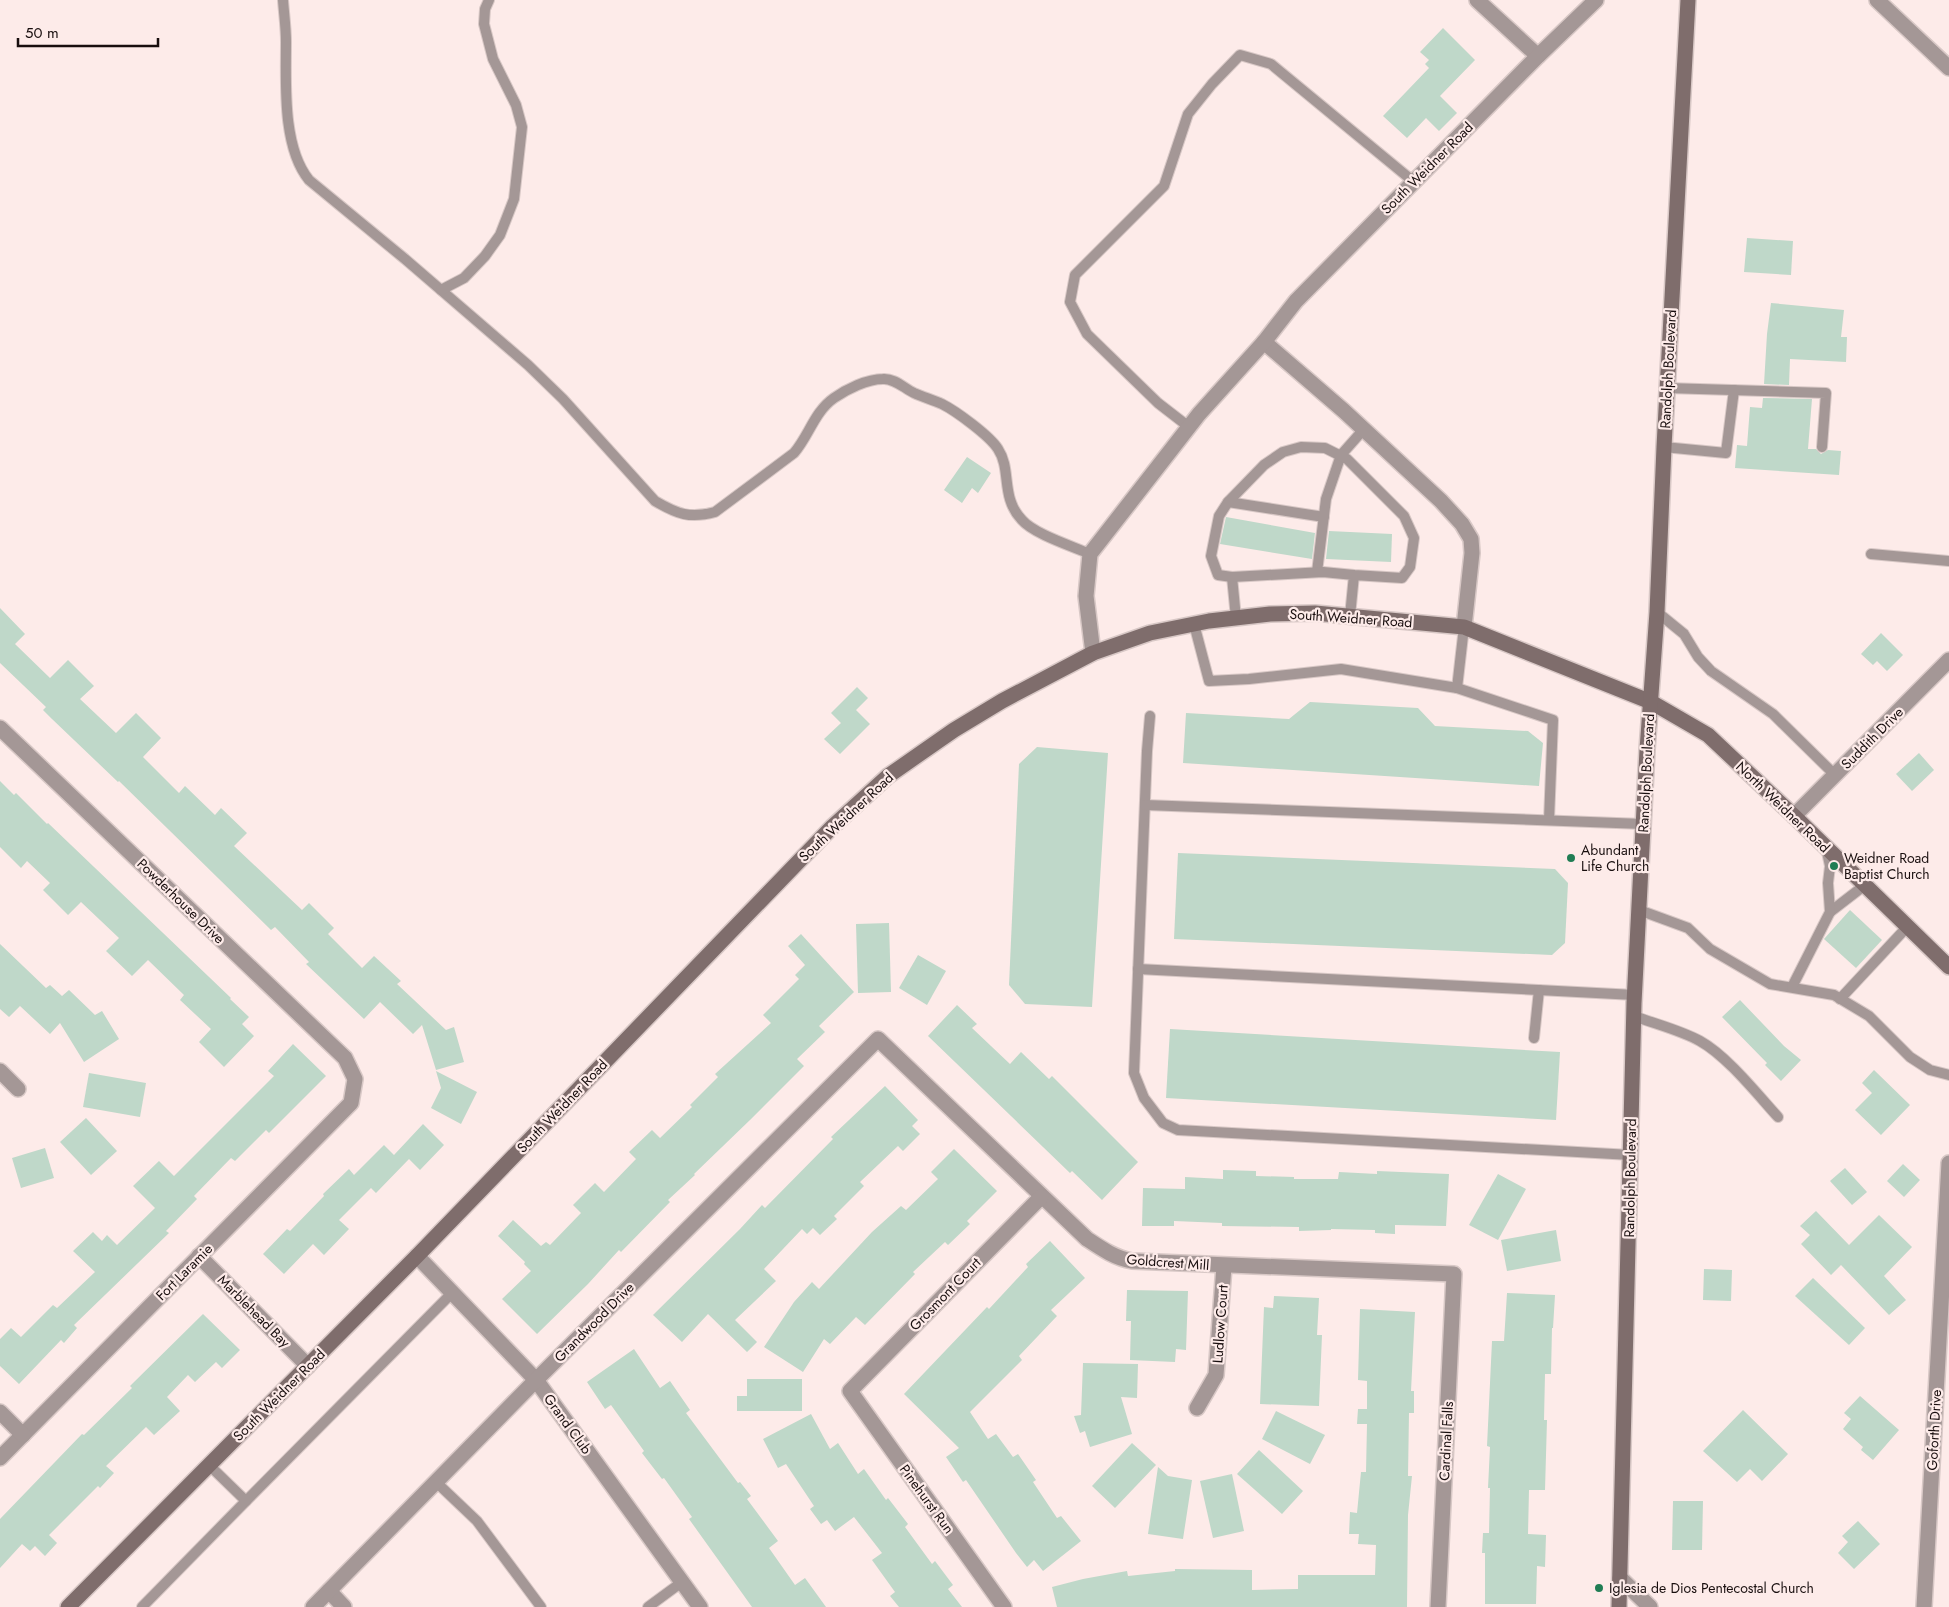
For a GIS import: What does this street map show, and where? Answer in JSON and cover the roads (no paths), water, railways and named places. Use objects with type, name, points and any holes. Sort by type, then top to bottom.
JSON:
[{"type":"main road","name":"Randolph Boulevard","points":[[1619,1607],[1634,1016],[1643,824],[1658,612],[1664,447],[1688,0]]},
{"type":"main road","name":"South Weidner Road","points":[[68,1607],[417,1256],[832,827],[888,776],[954,730],[986,711],[1093,653],[1150,633],[1236,618],[1270,614],[1315,613],[1464,627],[1651,702]]},
{"type":"main road","name":"North Weidner Road","points":[[1651,702],[1708,735],[1826,846],[1949,967]]},
{"type":"street","points":[[1477,0],[1538,56]]},
{"type":"street","name":"South Weidner Road","points":[[1090,554],[1189,427],[1264,342],[1296,301],[1538,56],[1596,0]]},
{"type":"street","points":[[1877,0],[1949,68]]},
{"type":"street","points":[[1264,342],[1364,429],[1441,501],[1462,524],[1471,539],[1472,552],[1464,627]]},
{"type":"street","points":[[1090,554],[1086,596],[1093,653]]},
{"type":"street","name":"Suddith Drive","points":[[1794,816],[1949,660]]},
{"type":"street","name":"Powderhouse Drive","points":[[0,728],[346,1058],[355,1079]]},
{"type":"street","name":"Goldcrest Mill","points":[[878,1039],[1087,1239],[1109,1254],[1121,1259],[1132,1262],[1454,1274]]},
{"type":"street","name":"Grandwood Drive","points":[[313,1607],[536,1380],[878,1039]]},
{"type":"street","points":[[0,1071],[18,1089]]},
{"type":"street","name":"Fort Laramie","points":[[0,1458],[350,1103],[355,1079]]},
{"type":"street","name":"Goforth Drive","points":[[1924,1607],[1949,1163]]},
{"type":"street","name":"Grosmont Court","points":[[850,1391],[1041,1196]]},
{"type":"street","name":"Marblehead Bay","points":[[199,1256],[308,1366]]},
{"type":"street","name":"Grand Club","points":[[417,1256],[536,1380],[700,1607]]},
{"type":"street","name":"Ludlow Court","points":[[1197,1408],[1216,1375],[1224,1266]]},
{"type":"street","name":"Cardinal Falls","points":[[1438,1607],[1454,1274]]},
{"type":"street","name":"Pinehurst Run","points":[[850,1391],[1004,1607]]},
{"type":"street","points":[[0,1412],[23,1435]]},
{"type":"street","points":[[1620,1578],[1650,1607]]},
{"type":"street","points":[[329,1591],[344,1607]]},
{"type":"lane","points":[[283,0],[286,41],[285,87],[291,135],[298,165],[309,180],[528,365],[563,399],[655,502],[669,510],[685,515],[700,516],[715,512],[794,453],[801,445],[821,410],[833,399],[867,382],[883,378],[892,380],[914,393],[949,408],[993,441],[1003,459],[1006,489],[1012,506],[1021,520],[1037,531],[1090,554]]},
{"type":"lane","points":[[441,290],[464,278],[485,256],[500,235],[514,199],[522,127],[516,105],[493,59],[484,24],[485,10],[489,0]]},
{"type":"lane","points":[[1189,427],[1158,403],[1087,334],[1070,302],[1076,275],[1164,186],[1188,114],[1212,84],[1240,56],[1271,64],[1414,182]]},
{"type":"lane","points":[[1667,388],[1826,393],[1822,446]]},
{"type":"lane","points":[[1664,447],[1726,452],[1734,390]]},
{"type":"lane","points":[[1317,572],[1326,499],[1340,455],[1364,429]]},
{"type":"lane","points":[[1301,447],[1326,448],[1340,455],[1347,459],[1404,516],[1414,538],[1410,567],[1402,578],[1317,572],[1232,578],[1218,575],[1211,556],[1220,516],[1228,502],[1264,465],[1283,452],[1301,447]]},
{"type":"lane","points":[[1228,502],[1324,518]]},
{"type":"lane","points":[[1871,554],[1949,560]]},
{"type":"lane","points":[[1350,616],[1354,575]]},
{"type":"lane","points":[[1232,578],[1236,618]]},
{"type":"lane","points":[[1658,612],[1684,634],[1698,657],[1711,670],[1773,714],[1835,775]]},
{"type":"lane","points":[[1194,624],[1209,681],[1248,679],[1341,669],[1457,688],[1553,720],[1549,820]]},
{"type":"lane","points":[[1457,688],[1464,627]]},
{"type":"lane","points":[[1150,716],[1134,1073],[1144,1098],[1163,1122],[1178,1130],[1631,1155]]},
{"type":"lane","points":[[1145,805],[1643,824]]},
{"type":"lane","points":[[1826,846],[1830,866],[1828,883],[1830,912]]},
{"type":"lane","points":[[1792,987],[1830,912],[1865,885]]},
{"type":"lane","points":[[1639,910],[1688,928],[1710,949],[1770,984],[1834,995],[1868,1016],[1910,1056],[1930,1070],[1949,1075]]},
{"type":"lane","points":[[1840,999],[1908,926]]},
{"type":"lane","points":[[1138,969],[1635,995]]},
{"type":"lane","points":[[1534,1038],[1539,990]]},
{"type":"lane","points":[[1634,1016],[1700,1041],[1714,1051],[1740,1076],[1778,1117]]},
{"type":"lane","points":[[142,1607],[452,1293]]},
{"type":"lane","points":[[209,1465],[246,1501]]},
{"type":"lane","points":[[436,1482],[477,1521],[541,1607]]},
{"type":"lane","points":[[648,1607],[682,1582]]},
{"type":"place","name":"Abundant Life Church","points":[[1571,858]]},
{"type":"place","name":"Weidner Road Baptist Church","points":[[1834,866]]},
{"type":"place","name":"Iglesia de Dios Pentecostal Church","points":[[1599,1588]]}]
